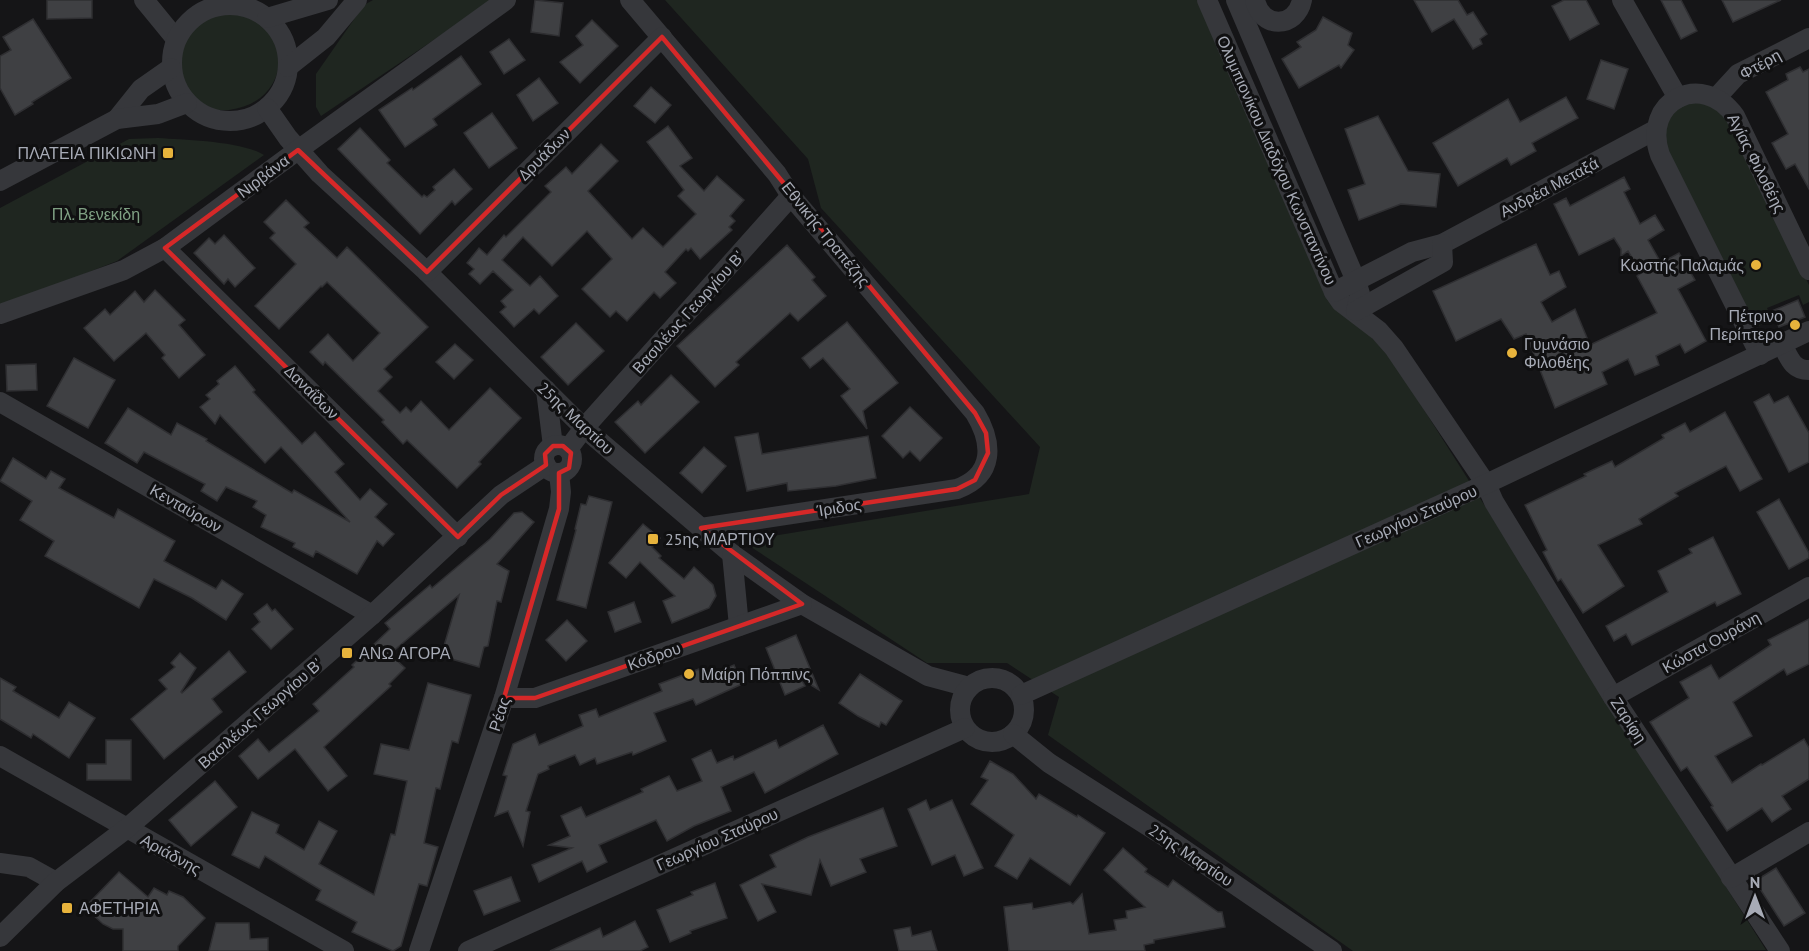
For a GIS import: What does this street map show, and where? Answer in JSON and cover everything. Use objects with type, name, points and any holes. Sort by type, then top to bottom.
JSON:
[{"type":"street","points":[[144,0],[176,39]]},
{"type":"street","points":[[258,8],[277,28],[288,53],[285,82],[278,96],[267,108],[244,120],[219,120],[196,111],[186,103],[176,86],[171,68],[176,39],[184,26],[196,15],[225,4],[258,8],[328,0]]},
{"type":"street","points":[[288,67],[326,38],[357,0]]},
{"type":"street","name":"Νιρβάνα","points":[[0,314],[124,270],[165,248],[506,0]]},
{"type":"street","name":"Εθνικής Τραπέζης","points":[[630,0],[777,174],[791,196],[975,413],[988,441],[985,465],[975,480]]},
{"type":"street","name":"Ολυμπιονίκου Διαδόχου Κωνσταντίνου","points":[[1207,0],[1334,292],[1341,302],[1356,311],[1394,348],[1486,484]]},
{"type":"street","name":"Ολυμπιονίκου Διαδόχου Κωνσταντίνου","points":[[1236,0],[1356,281],[1360,294],[1356,311]]},
{"type":"street","points":[[1256,0],[1260,13],[1266,18],[1282,22],[1296,15],[1302,0]]},
{"type":"street","points":[[1622,0],[1678,98],[1663,111],[1655,130],[1660,155],[1760,355],[1804,370]]},
{"type":"street","name":"Δρυάδων","points":[[427,272],[662,37]]},
{"type":"street","name":"Φτέρη","points":[[1716,98],[1738,74],[1809,38]]},
{"type":"street","points":[[117,119],[141,89],[171,68]]},
{"type":"street","name":"Αγίας Φιλοθέης","points":[[1678,98],[1704,93],[1727,105],[1735,116],[1809,270]]},
{"type":"street","points":[[0,181],[117,119],[158,114],[186,103]]},
{"type":"street","name":"25ης Μαρτίου","points":[[267,108],[297,150],[320,174],[427,272],[584,428],[732,554],[802,604],[928,676],[969,687]]},
{"type":"street","name":"Ανδρέα Μεταξά","points":[[1334,292],[1412,252],[1442,244],[1655,130]]},
{"type":"street","name":"Βασιλέως Γεωργίου Β'","points":[[0,937],[56,882],[126,829],[372,615],[459,537],[501,495],[556,458],[791,196]]},
{"type":"street","points":[[1356,311],[1443,262],[1442,244]]},
{"type":"street","name":"Δαναΐδων","points":[[165,248],[459,537]]},
{"type":"street","name":"Γεωργίου Σταύρου","points":[[1021,695],[1486,484],[1809,331]]},
{"type":"street","points":[[1782,344],[1791,363],[1804,370]]},
{"type":"street","name":"Ρέας","points":[[419,951],[504,698],[559,509],[561,492],[546,390]]},
{"type":"street","name":"Κενταύρων","points":[[0,402],[372,615]]},
{"type":"street","name":"Ίριδος","points":[[701,528],[957,489],[975,480]]},
{"type":"street","name":"Ζαρίφη","points":[[1486,484],[1494,502],[1613,697],[1780,951]]},
{"type":"street","points":[[732,554],[740,626]]},
{"type":"street","name":"Κώστα Ουράνη","points":[[1613,697],[1809,588]]},
{"type":"street","name":"Κόδρου","points":[[504,698],[535,698],[802,604]]},
{"type":"street","name":"25ης Μαρτίου","points":[[928,676],[962,719]]},
{"type":"street","points":[[984,678],[1009,682],[1021,695],[1024,707],[1018,727],[1004,740],[982,741],[973,736],[962,719],[962,698],[969,687],[984,678]]},
{"type":"street","name":"Γεωργίου Σταύρου","points":[[468,951],[962,719]]},
{"type":"street","name":"25ης Μαρτίου","points":[[1018,727],[1049,763],[1164,836],[1332,951]]},
{"type":"street","name":"Αριάδνης","points":[[0,756],[344,951]]},
{"type":"street","points":[[1731,878],[1809,832]]},
{"type":"street","points":[[0,863],[29,867],[56,882]]},
{"type":"highlighted area","points":[[662,37],[975,413],[986,433],[988,453],[975,480],[957,489],[701,528],[802,604],[535,698],[504,698],[559,509],[559,473],[569,468],[571,453],[563,446],[553,446],[545,454],[546,465],[501,495],[458,537],[165,248],[298,150],[427,272]]},
{"type":"green space","points":[[373,0],[493,0],[321,116],[316,107],[316,74],[364,5]]},
{"type":"green space","points":[[665,0],[1199,0],[1330,296],[1390,356],[1766,950],[1353,951],[1048,735],[1059,697],[1007,663],[927,663],[742,541],[1029,494],[1040,447],[821,208],[808,159]]},
{"type":"green space","points":[[224,13],[248,17],[265,28],[275,42],[279,59],[276,76],[267,92],[251,104],[229,110],[211,109],[195,101],[181,82],[177,61],[183,41],[189,31],[204,19]]},
{"type":"green space","points":[[1689,102],[1707,102],[1728,120],[1809,285],[1809,302],[1803,305],[1799,295],[1767,308],[1772,319],[1755,328],[1663,144],[1668,118]]},
{"type":"green space","name":"Πλ. Βενεκίδη","points":[[158,138],[228,144],[254,150],[264,155],[117,261],[0,304],[0,208],[129,139]]},
{"type":"building","points":[[47,0],[92,0],[92,18],[47,19]]},
{"type":"building","points":[[535,0],[563,3],[559,36],[531,32]]},
{"type":"building","points":[[1414,0],[1458,0],[1467,15],[1473,12],[1487,34],[1480,39],[1482,44],[1473,49],[1454,19],[1432,32]]},
{"type":"building","points":[[1564,0],[1586,0],[1599,24],[1570,40],[1552,6]]},
{"type":"building","points":[[1661,0],[1681,0],[1697,31],[1681,39]]},
{"type":"building","points":[[1722,0],[1781,0],[1733,22]]},
{"type":"building","points":[[1323,17],[1352,33],[1348,45],[1354,50],[1341,68],[1339,65],[1299,88],[1282,59],[1301,47],[1297,42],[1316,30]]},
{"type":"building","points":[[33,19],[71,78],[15,115],[0,88],[0,56],[11,50],[3,37]]},
{"type":"building","points":[[592,20],[618,46],[580,83],[560,62],[583,45],[576,36]]},
{"type":"building","points":[[509,39],[525,60],[504,74],[490,52]]},
{"type":"building","points":[[461,56],[481,84],[433,119],[437,125],[405,147],[379,110],[412,88],[413,90]]},
{"type":"building","points":[[1601,60],[1628,69],[1614,109],[1587,99]]},
{"type":"building","points":[[1800,67],[1803,72],[1809,69],[1809,189],[1795,164],[1786,169],[1772,143],[1788,134],[1766,92],[1788,80],[1786,74]]},
{"type":"building","points":[[539,78],[558,103],[533,121],[517,95]]},
{"type":"building","points":[[651,87],[671,105],[655,123],[634,106]]},
{"type":"building","points":[[1566,97],[1578,118],[1532,143],[1536,151],[1511,165],[1507,158],[1458,186],[1433,143],[1508,99],[1520,122]]},
{"type":"building","points":[[492,113],[517,148],[489,168],[464,133]]},
{"type":"building","points":[[1378,116],[1408,171],[1440,174],[1436,207],[1401,204],[1359,220],[1348,190],[1365,184],[1345,129]]},
{"type":"building","points":[[668,126],[692,158],[680,166],[704,191],[717,176],[744,200],[730,216],[735,221],[729,227],[732,230],[700,259],[691,248],[688,251],[686,249],[665,272],[676,283],[660,298],[654,292],[627,321],[616,311],[610,317],[582,289],[612,259],[587,231],[552,266],[523,237],[502,260],[530,286],[540,276],[558,296],[539,314],[534,309],[514,327],[500,312],[506,307],[501,301],[513,290],[493,271],[480,284],[469,274],[474,269],[467,263],[479,248],[487,255],[504,235],[506,237],[551,192],[545,186],[566,167],[572,174],[601,144],[618,161],[588,191],[632,239],[643,228],[663,247],[696,214],[678,196],[684,190],[647,142]]},
{"type":"building","points":[[360,128],[390,160],[387,163],[422,197],[424,195],[427,197],[435,190],[433,187],[454,169],[472,189],[455,205],[452,201],[420,234],[338,149]]},
{"type":"building","points":[[1624,177],[1630,189],[1624,192],[1640,224],[1655,215],[1664,230],[1648,240],[1661,263],[1679,253],[1695,280],[1678,289],[1706,341],[1685,353],[1680,344],[1656,356],[1659,365],[1635,375],[1628,359],[1602,372],[1607,384],[1555,408],[1526,334],[1514,339],[1501,319],[1456,341],[1433,291],[1536,244],[1550,275],[1559,271],[1566,287],[1541,302],[1552,322],[1575,309],[1590,345],[1657,313],[1637,276],[1641,273],[1628,251],[1621,256],[1621,249],[1614,238],[1579,255],[1554,204],[1566,198],[1570,206]]},
{"type":"building","points":[[286,200],[309,223],[304,227],[337,258],[347,247],[428,327],[384,369],[392,377],[378,391],[400,413],[406,407],[411,412],[421,401],[449,430],[490,388],[521,418],[457,488],[407,440],[403,444],[382,422],[384,420],[325,362],[323,365],[310,352],[328,334],[353,361],[380,333],[327,282],[279,329],[255,306],[296,264],[270,238],[275,233],[264,222]]},
{"type":"building","points":[[224,235],[255,268],[235,287],[228,279],[224,284],[194,253],[209,238],[215,244]]},
{"type":"building","points":[[787,245],[815,277],[812,280],[826,296],[798,321],[790,313],[736,362],[739,365],[715,387],[677,346]]},
{"type":"building","points":[[155,290],[185,320],[179,325],[205,355],[179,378],[162,358],[165,355],[146,333],[114,361],[84,328],[105,309],[110,315],[135,291],[144,302]]},
{"type":"building","points":[[1798,300],[1805,317],[1779,327],[1772,311]]},
{"type":"building","points":[[847,322],[898,383],[863,411],[867,429],[841,396],[850,389],[823,358],[810,368],[802,358]]},
{"type":"building","points":[[576,323],[604,351],[568,385],[541,357]]},
{"type":"building","points":[[455,344],[473,360],[454,379],[436,362]]},
{"type":"building","points":[[74,358],[115,380],[88,428],[47,406]]},
{"type":"building","points":[[36,364],[37,390],[7,391],[6,365]]},
{"type":"building","points":[[235,366],[255,390],[253,392],[302,444],[315,432],[344,464],[335,472],[360,500],[370,489],[387,504],[375,517],[394,534],[383,546],[377,541],[357,574],[316,551],[313,557],[293,547],[295,543],[261,527],[266,515],[253,507],[257,501],[226,487],[217,501],[201,491],[205,484],[144,452],[137,463],[105,443],[128,408],[171,435],[177,423],[207,439],[206,441],[292,493],[294,490],[350,522],[281,447],[265,463],[220,415],[215,424],[200,407],[210,399],[206,395],[219,384],[217,381]]},
{"type":"building","points":[[671,375],[699,402],[645,453],[615,422],[638,401],[641,405]]},
{"type":"building","points":[[1769,394],[1774,403],[1788,396],[1809,433],[1809,462],[1789,472],[1754,402]]},
{"type":"building","points":[[910,407],[942,438],[920,461],[910,451],[903,458],[882,436]]},
{"type":"building","points":[[1725,412],[1762,479],[1740,491],[1726,466],[1675,493],[1678,496],[1639,519],[1642,524],[1598,545],[1624,586],[1583,613],[1561,579],[1558,581],[1543,552],[1547,550],[1525,505],[1612,461],[1615,467],[1664,438],[1662,435],[1685,423],[1690,432]]},
{"type":"building","points":[[758,433],[762,454],[868,436],[876,478],[836,486],[788,491],[787,483],[747,491],[735,437]]},
{"type":"building","points":[[704,447],[726,466],[702,493],[680,473]]},
{"type":"building","points":[[13,458],[46,479],[51,471],[65,479],[59,488],[114,518],[118,509],[175,541],[164,561],[216,589],[222,580],[243,594],[226,620],[192,598],[154,579],[139,608],[45,556],[54,541],[20,520],[32,501],[0,481]]},
{"type":"building","points":[[589,496],[612,502],[586,608],[557,600],[581,504],[586,505]]},
{"type":"building","points":[[1779,499],[1809,553],[1809,558],[1789,569],[1757,512]]},
{"type":"building","points":[[522,512],[534,522],[497,564],[509,571],[501,602],[497,601],[488,646],[484,647],[479,667],[441,656],[459,595],[390,654],[405,668],[389,684],[391,686],[324,747],[347,776],[328,791],[295,749],[258,779],[239,756],[258,739],[269,752],[319,711],[313,704],[354,667],[352,665],[390,629],[385,623],[430,585],[432,588],[490,539],[514,513]]},
{"type":"building","points":[[643,524],[660,538],[652,547],[661,556],[659,558],[684,579],[694,567],[713,585],[716,596],[709,608],[672,623],[663,601],[675,596],[640,562],[626,578],[609,563]]},
{"type":"building","points":[[1713,537],[1741,594],[1717,606],[1715,602],[1632,645],[1626,634],[1614,641],[1606,626],[1668,592],[1658,571],[1692,553],[1689,549]]},
{"type":"building","points":[[634,602],[641,622],[615,632],[608,612]]},
{"type":"building","points":[[267,604],[272,611],[275,609],[293,629],[271,649],[252,629],[260,622],[254,614]]},
{"type":"building","points":[[1809,619],[1809,664],[1787,675],[1784,669],[1733,702],[1752,736],[1715,756],[1732,783],[1804,739],[1809,748],[1809,779],[1782,796],[1791,809],[1772,822],[1762,808],[1727,831],[1687,767],[1681,771],[1650,722],[1689,698],[1680,682],[1711,665],[1719,679],[1771,645],[1768,640]]},
{"type":"building","points":[[567,620],[587,641],[566,661],[546,640]]},
{"type":"building","points":[[796,635],[819,690],[801,679],[805,686],[785,695],[766,648]]},
{"type":"building","points":[[229,651],[246,672],[212,699],[222,712],[164,759],[131,719],[167,689],[159,680],[175,667],[171,663],[180,653],[196,668],[182,693]]},
{"type":"building","points":[[734,665],[742,684],[696,705],[693,699],[654,713],[666,741],[633,755],[632,752],[597,764],[595,758],[580,765],[575,755],[548,766],[549,769],[538,774],[526,811],[530,812],[523,846],[508,811],[495,816],[507,776],[503,775],[513,744],[535,734],[539,745],[583,726],[579,715],[596,709],[599,717],[662,691],[659,684],[699,669],[702,679]]},
{"type":"building","points":[[860,674],[902,701],[886,725],[881,722],[879,727],[839,703]]},
{"type":"building","points":[[0,678],[16,687],[13,691],[59,718],[69,702],[95,718],[69,758],[33,734],[31,738],[0,719]]},
{"type":"building","points":[[428,683],[471,695],[458,743],[452,741],[440,789],[436,788],[424,843],[438,847],[427,886],[419,884],[401,946],[393,951],[352,932],[357,922],[316,900],[321,890],[265,856],[259,868],[232,855],[252,812],[279,825],[276,833],[304,850],[319,821],[337,831],[319,864],[374,895],[391,834],[395,835],[407,781],[374,774],[381,744],[409,750]]},
{"type":"building","points":[[823,725],[838,754],[765,793],[754,772],[721,787],[731,811],[694,826],[667,841],[656,820],[599,845],[607,862],[587,872],[582,861],[539,882],[532,865],[572,848],[549,845],[570,836],[561,816],[581,807],[586,817],[643,792],[641,789],[669,776],[677,791],[702,781],[692,759],[711,750],[717,763],[733,756],[734,760],[776,740],[779,748]]},
{"type":"building","points":[[106,740],[131,740],[131,780],[87,780],[87,764],[106,764]]},
{"type":"building","points":[[990,761],[1013,774],[1036,799],[1039,794],[1105,833],[1070,885],[1030,858],[1017,879],[995,866],[1014,835],[971,804],[988,780],[981,777]]},
{"type":"building","points":[[215,781],[237,807],[191,846],[169,820]]},
{"type":"building","points":[[926,800],[930,810],[952,800],[983,868],[964,876],[955,855],[932,865],[908,809]]},
{"type":"building","points":[[883,808],[897,846],[860,859],[866,872],[831,886],[820,860],[811,895],[762,884],[776,912],[758,921],[740,885],[776,867],[770,855],[808,837]]},
{"type":"building","points":[[1123,848],[1147,869],[1145,872],[1168,887],[1173,880],[1218,912],[1222,912],[1225,927],[1154,940],[1154,943],[1144,945],[1145,951],[1009,951],[1004,907],[1032,903],[1033,909],[1070,902],[1073,904],[1082,894],[1089,934],[1116,930],[1114,920],[1127,918],[1126,911],[1145,907],[1104,870]]},
{"type":"building","points":[[1776,868],[1805,913],[1784,926],[1755,881]]},
{"type":"building","points":[[119,872],[148,897],[154,888],[167,895],[169,891],[183,897],[205,918],[178,946],[178,951],[123,951],[123,929],[113,929],[103,924],[90,912],[94,908],[89,903]]},
{"type":"building","points":[[511,877],[520,901],[484,915],[474,891]]},
{"type":"building","points":[[715,883],[727,918],[690,931],[691,933],[670,942],[657,910],[693,895],[691,892]]},
{"type":"building","points":[[635,921],[648,947],[640,951],[550,951],[600,928],[603,937]]},
{"type":"building","points":[[216,923],[249,923],[250,939],[268,938],[268,951],[209,951]]},
{"type":"building","points":[[910,927],[912,936],[931,931],[937,951],[899,951],[894,930]]},
{"type":"place","name":"ΠΛΑΤΕΙΑ ΠΙΚΙΩΝΗ","points":[[168,153]]},
{"type":"place","name":"Κωστής Παλαμάς","points":[[1756,265]]},
{"type":"place","name":"Πέτρινο Περίπτερο","points":[[1795,325]]},
{"type":"place","name":"Γυμνάσιο Φιλοθέης","points":[[1512,353]]},
{"type":"place","name":"25ης ΜΑΡΤΙΟΥ","points":[[653,539]]},
{"type":"place","name":"ΑΝΩ ΑΓΟΡΑ","points":[[347,653]]},
{"type":"place","name":"Μαίρη Πόππινς","points":[[689,674]]},
{"type":"place","name":"ΑΦΕΤΗΡΙΑ","points":[[67,908]]}]
